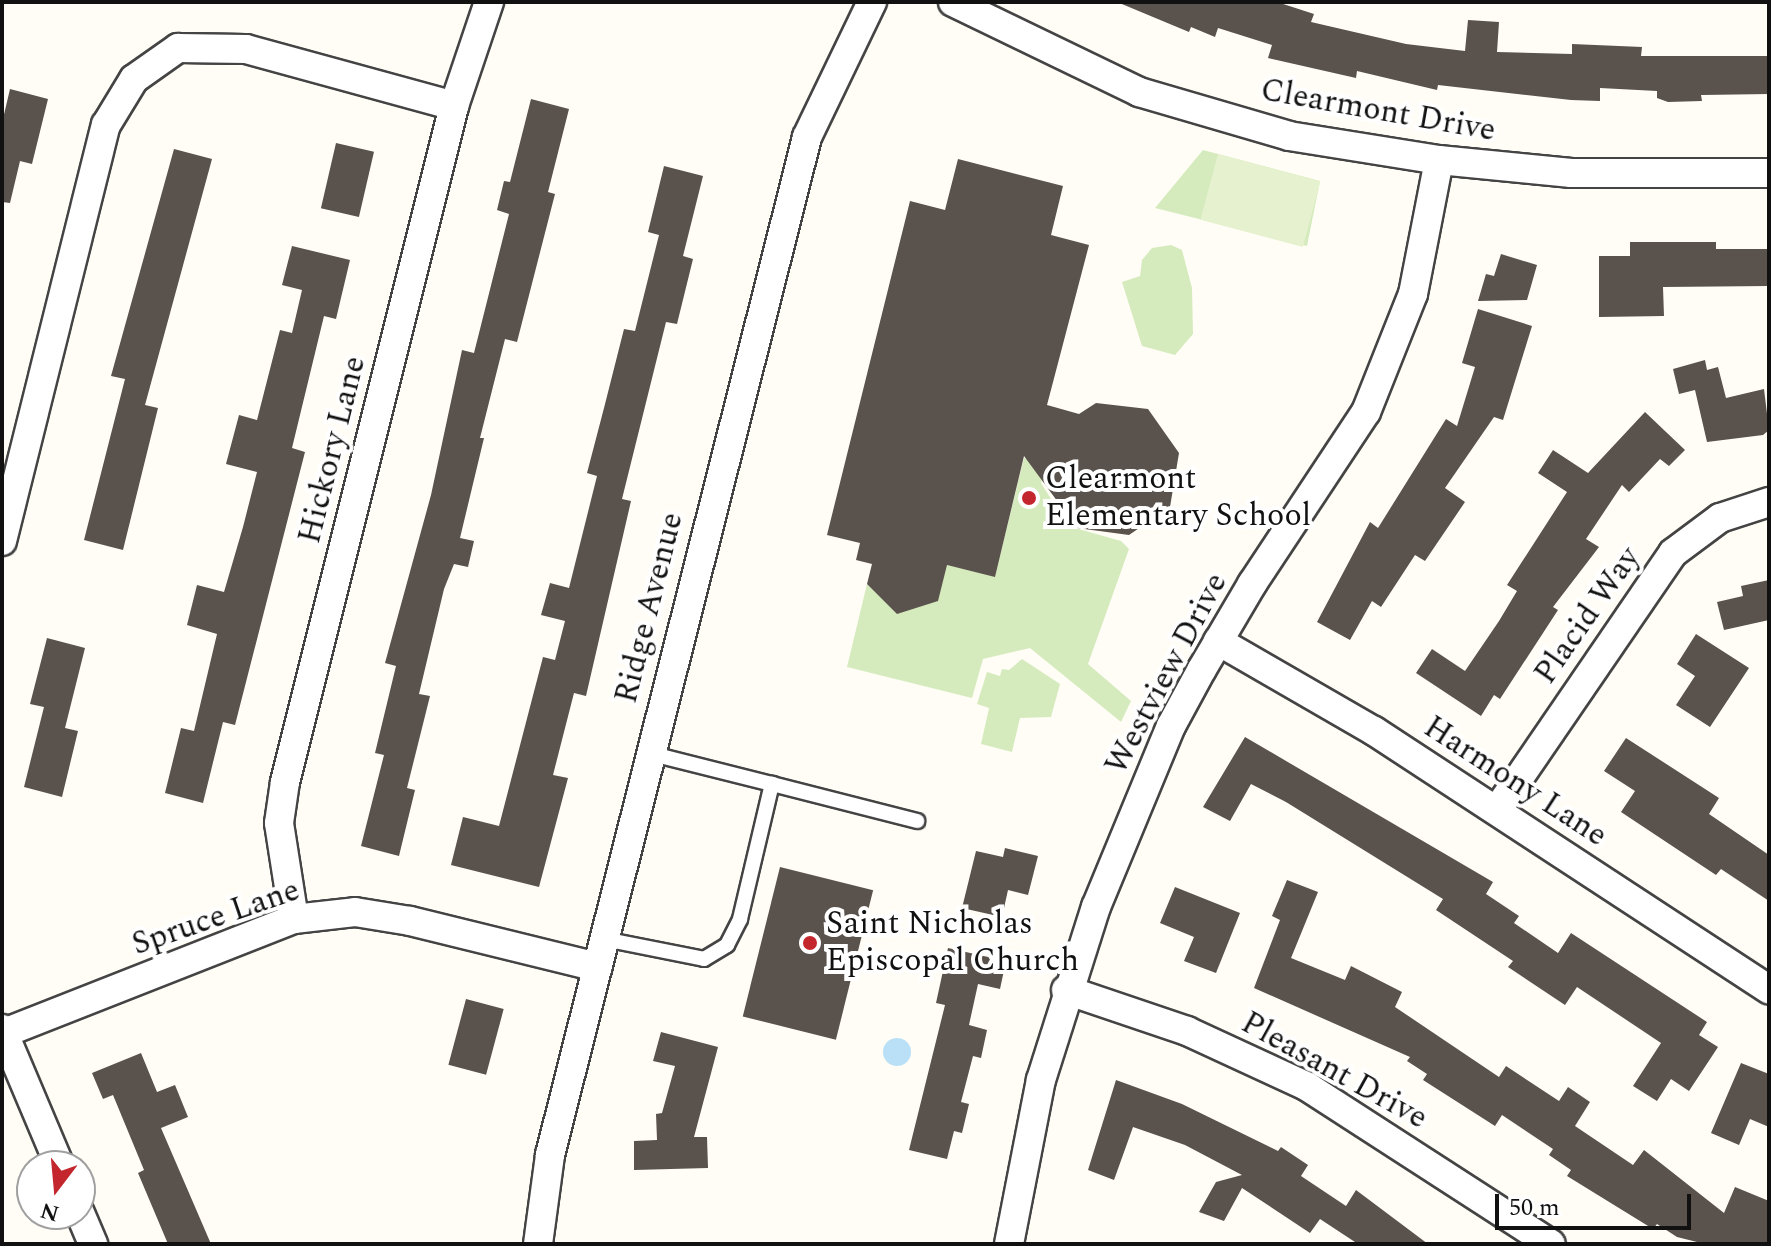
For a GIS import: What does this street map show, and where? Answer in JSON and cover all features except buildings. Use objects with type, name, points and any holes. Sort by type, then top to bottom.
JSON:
[{"type":"street","name":"Hickory Lane","points":[[294,919],[279,823],[285,782],[454,106],[489,2]]},
{"type":"street","name":"Ridge Avenue","points":[[538,1244],[550,1155],[649,753],[807,137],[872,2]]},
{"type":"street","name":"Clearmont Drive","points":[[953,2],[1139,92],[1289,136],[1439,160],[1571,173],[1769,173]]},
{"type":"street","points":[[2,541],[106,125],[134,79],[178,48],[246,49],[454,106]]},
{"type":"street","name":"Westview Drive","points":[[1009,1244],[1041,1080],[1066,990],[1128,825],[1171,726],[1218,641],[1366,412],[1393,354],[1413,294],[1439,160]]},
{"type":"street","name":"Placid Way","points":[[1497,810],[1673,553],[1720,518],[1769,502]]},
{"type":"street","name":"Harmony Lane","points":[[1218,641],[1497,810],[1769,989]]},
{"type":"street","name":"Spruce Lane","points":[[3,1031],[294,919],[355,912],[410,921],[597,967]]},
{"type":"street","name":"Pleasant Drive","points":[[1066,990],[1187,1031],[1308,1087],[1551,1244]]},
{"type":"street","points":[[3,1031],[53,1150]]},
{"type":"lane","points":[[649,753],[917,821]]},
{"type":"lane","points":[[604,939],[688,960],[719,953],[740,919],[772,784]]},
{"type":"green space","points":[[1203,150],[1320,181],[1307,246],[1155,208]]},
{"type":"green space","points":[[1218,154],[1320,181],[1303,247],[1200,220]]},
{"type":"green space","points":[[1171,245],[1182,250],[1192,288],[1193,334],[1175,355],[1142,346],[1122,282],[1140,276],[1142,260],[1152,248]]},
{"type":"green space","points":[[1024,458],[1045,463],[1041,483],[1068,526],[1121,541],[1129,549],[1088,664],[1131,701],[1121,722],[1030,648],[983,659],[972,698],[847,667],[867,584],[897,613],[947,565],[995,576]]},
{"type":"green space","points":[[1022,659],[1060,684],[1051,717],[1020,718],[1012,752],[981,744],[989,708],[977,704],[987,672],[1000,676],[1002,669],[1009,670]]},
{"type":"water","points":[[897,1038],[907,1042],[911,1052],[907,1062],[897,1066],[887,1062],[883,1052],[887,1042]]},
{"type":"place","name":"Clearmont Elementary School","points":[[1029,498]]},
{"type":"place","name":"Saint Nicholas Episcopal Church","points":[[810,943]]}]
